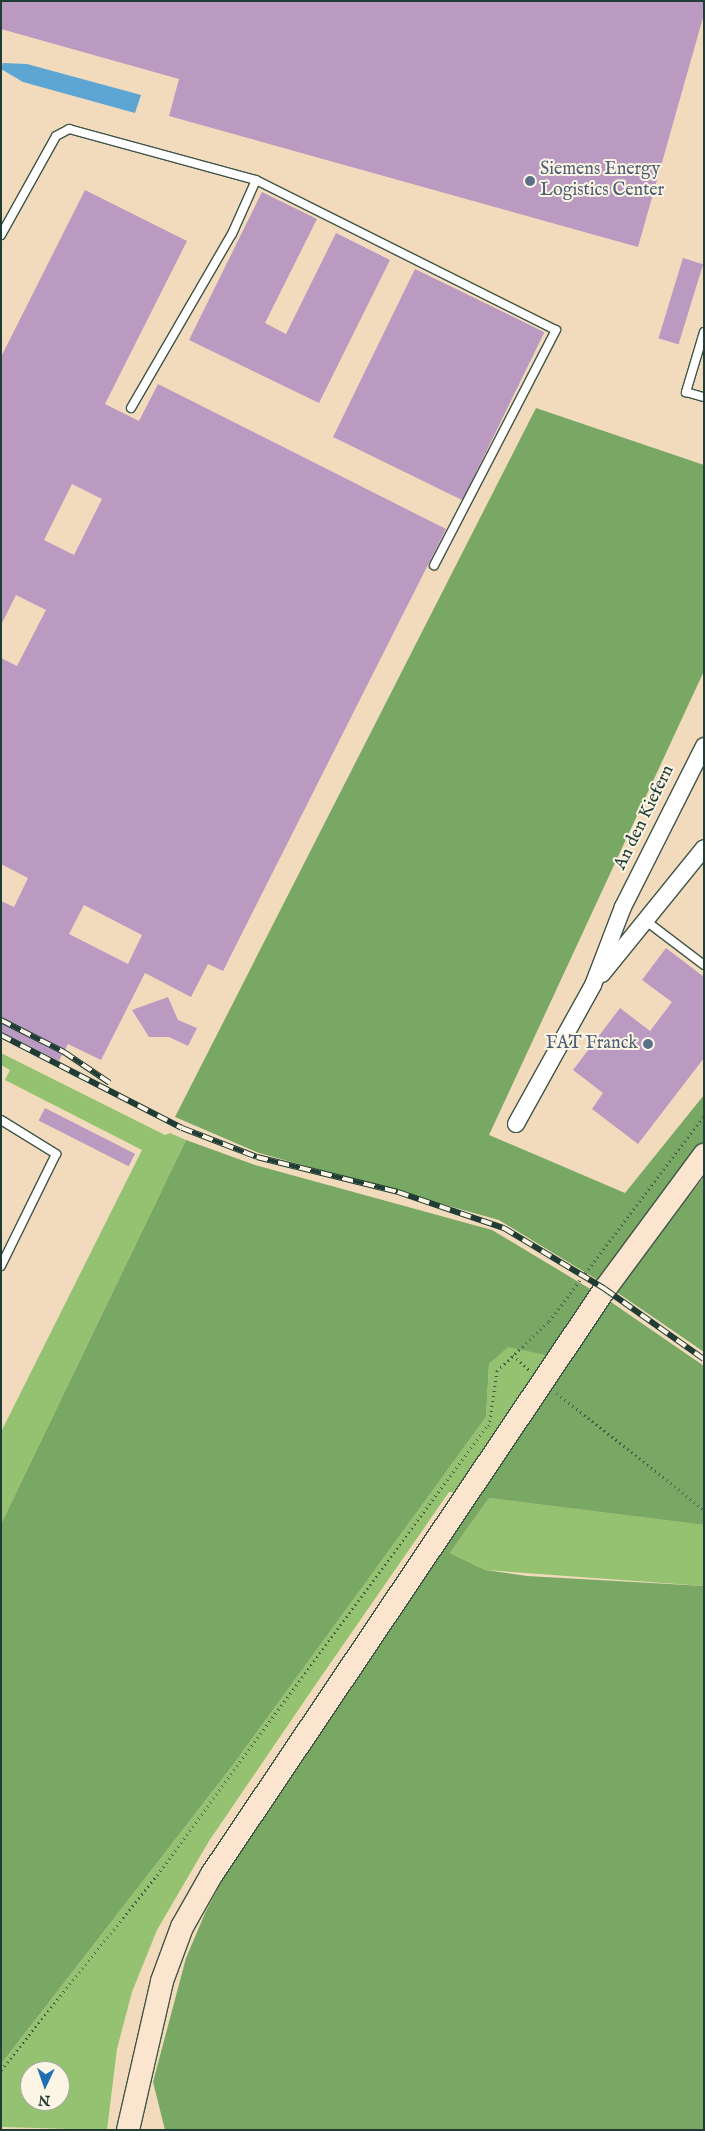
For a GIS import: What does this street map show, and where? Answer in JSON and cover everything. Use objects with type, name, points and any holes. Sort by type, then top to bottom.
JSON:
[{"type":"main road","points":[[128,2130],[144,2046],[182,1927],[212,1874],[350,1665],[544,1382],[704,1155]]},
{"type":"street","name":"An den Kiefern","points":[[516,1124],[593,985],[623,908],[704,746]]},
{"type":"street","name":"An den Kiefern","points":[[593,985],[704,848]]},
{"type":"street","points":[[623,908],[646,921]]},
{"type":"lane","points":[[1,235],[56,136],[69,129],[256,180],[556,330],[434,565]]},
{"type":"lane","points":[[130,408],[232,234],[256,180]]},
{"type":"lane","points":[[704,332],[686,392],[704,397]]},
{"type":"lane","points":[[646,921],[704,965]]},
{"type":"lane","points":[[1,1120],[56,1154],[4,1251],[1,1266]]},
{"type":"path","points":[[1,2070],[157,1874],[419,1524],[490,1420],[497,1371],[549,1321],[704,1115]]},
{"type":"path","points":[[513,1355],[704,1510]]},
{"type":"green space","points":[[536,408],[704,465],[704,671],[489,1135],[625,1193],[704,1095],[704,1144],[601,1282],[499,1220],[259,1153],[175,1117]]},
{"type":"green space","points":[[1,1053],[165,1135],[170,1133],[186,1140],[1,1524],[1,1432],[142,1150],[5,1080],[10,1070],[1,1065]]},
{"type":"green space","points":[[186,1140],[255,1165],[492,1230],[592,1290],[550,1356],[508,1347],[489,1364],[486,1417],[233,1765],[1,2064],[1,1524]]},
{"type":"green space","points":[[704,1177],[704,1352],[615,1291]]},
{"type":"green space","points":[[608,1300],[704,1366],[704,1525],[489,1498],[450,1553],[485,1570],[527,1576],[704,1586],[704,2130],[165,2130],[153,2082],[186,1958],[206,1911],[231,1864]]},
{"type":"green space","points":[[508,1346],[550,1356],[457,1493],[449,1492],[316,1684],[209,1841],[157,1930],[132,1992],[117,2049],[107,2130],[1,2127],[1,2064],[233,1765],[486,1417],[489,1364]]},
{"type":"green space","points":[[489,1498],[704,1525],[704,1586],[485,1570],[450,1553]]},
{"type":"water","points":[[3,63],[27,64],[141,95],[135,113],[23,82],[1,69]]},
{"type":"building","name":"Siemens Energy Logistics Center","points":[[1,1],[704,1],[704,14],[638,247],[169,116],[179,79],[1,29]]},
{"type":"building","points":[[85,190],[187,241],[105,404],[139,421],[158,384],[446,529],[223,971],[208,964],[191,997],[145,973],[101,1060],[68,1044],[59,1061],[1,1032],[1,901],[14,907],[28,878],[1,864],[1,658],[17,666],[46,610],[16,595],[1,625],[1,357]],"holes":[[[72,484],[102,499],[74,555],[44,540]],[[84,905],[142,935],[128,964],[69,934]]]},
{"type":"building","points":[[262,192],[317,219],[265,323],[286,334],[336,233],[390,260],[319,403],[189,340]]},
{"type":"building","points":[[683,258],[703,264],[679,344],[658,338]]},
{"type":"building","points":[[415,269],[544,332],[462,500],[333,437]]},
{"type":"building","name":"FAT Franck","points":[[666,948],[704,977],[704,1058],[638,1144],[592,1109],[603,1093],[573,1070],[620,1008],[650,1031],[672,1002],[642,980]]},
{"type":"building","points":[[168,997],[178,1020],[197,1028],[188,1046],[169,1037],[149,1037],[132,1010]]},
{"type":"building","points":[[45,1108],[135,1154],[129,1166],[39,1120]]},
{"type":"railway","points":[[1,1020],[64,1052],[110,1083]]},
{"type":"railway","points":[[1,1035],[182,1128],[257,1157],[398,1192],[504,1228],[605,1289],[704,1359]]},
{"type":"place","name":"Siemens Energy Logistics Center","points":[[530,181]]},
{"type":"place","name":"FAT Franck","points":[[648,1044]]}]
